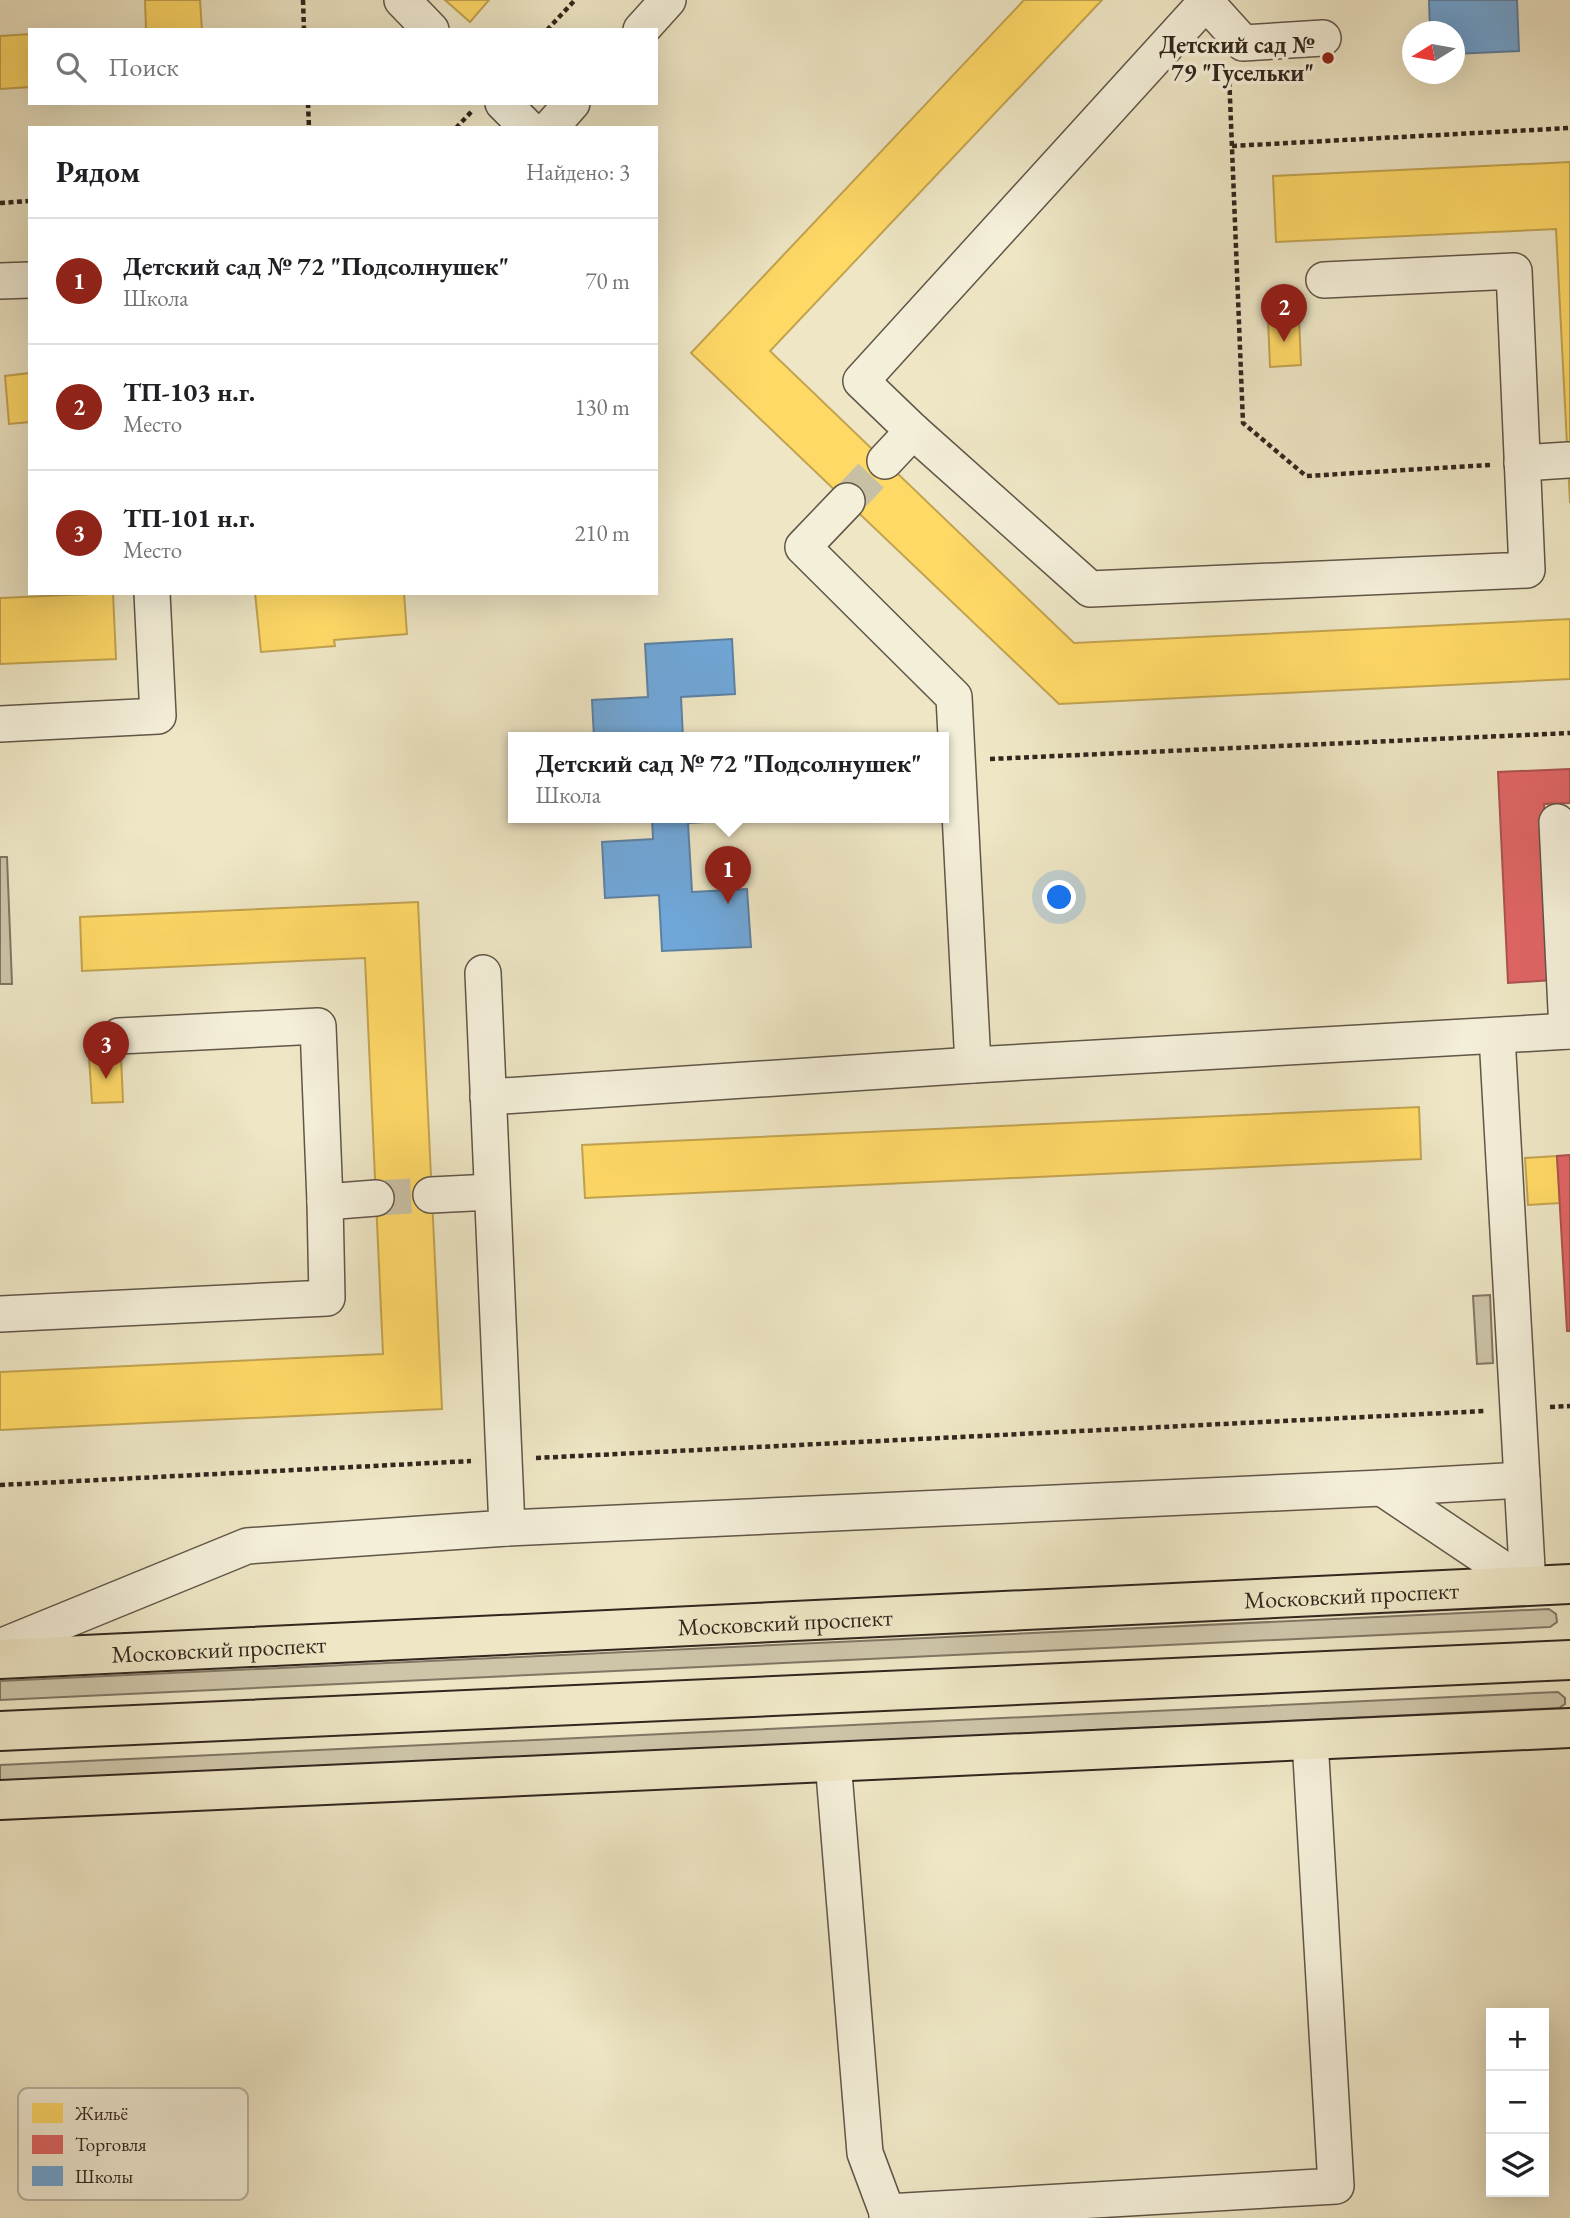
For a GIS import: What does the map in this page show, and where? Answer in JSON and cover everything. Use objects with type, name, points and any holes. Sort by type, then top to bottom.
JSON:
[{"type":"main road","name":"Московский проспект","points":[[0,1659],[1570,1584]]},
{"type":"main road","points":[[0,1731],[1570,1660]]},
{"type":"main road","points":[[0,1800],[1570,1728]]},
{"type":"street","points":[[402,0],[429,28]]},
{"type":"street","points":[[643,28],[668,0]]},
{"type":"street","points":[[1323,38],[1243,43],[1205,1],[861,381],[1090,589],[1527,570],[1514,271],[1324,280]]},
{"type":"street","points":[[505,105],[526,126]]},
{"type":"street","points":[[552,126],[570,105]]},
{"type":"street","points":[[0,281],[28,279]]},
{"type":"street","points":[[885,461],[913,431]]},
{"type":"street","points":[[1522,463],[1568,460]]},
{"type":"street","points":[[847,501],[803,547],[954,697],[973,1065]]},
{"type":"street","points":[[0,724],[158,716],[152,595]]},
{"type":"street","points":[[488,1097],[973,1065],[1568,1031],[1557,822]]},
{"type":"street","points":[[483,973],[507,1528]]},
{"type":"street","points":[[0,1314],[327,1298],[318,1026],[119,1036]]},
{"type":"street","points":[[1497,1035],[1528,1586]]},
{"type":"street","points":[[431,1195],[492,1192]]},
{"type":"street","points":[[325,1202],[376,1198]]},
{"type":"street","points":[[0,1647],[247,1546],[507,1528],[1382,1489],[1522,1480]]},
{"type":"street","points":[[1382,1489],[1528,1586]]},
{"type":"street","points":[[833,1761],[865,2153],[887,2215],[1111,2209],[1336,2186],[1310,1740]]},
{"type":"path","points":[[303,0],[304,28]]},
{"type":"path","points":[[549,28],[575,0]]},
{"type":"path","points":[[1229,62],[1242,423],[1306,476],[1522,463]]},
{"type":"path","points":[[308,105],[309,126]]},
{"type":"path","points":[[458,126],[478,105]]},
{"type":"path","points":[[1232,146],[1570,128]]},
{"type":"path","points":[[0,203],[28,201]]},
{"type":"path","points":[[957,761],[1570,733]]},
{"type":"path","points":[[0,1485],[1570,1406]]},
{"type":"shaded area","points":[[0,857],[7,857],[12,984],[0,984]]},
{"type":"shaded area","points":[[1490,1295],[1493,1363],[1477,1364],[1473,1296]]},
{"type":"shaded area","points":[[1549,1609],[1556,1614],[1557,1622],[1550,1627],[0,1700],[0,1681]]},
{"type":"shaded area","points":[[1558,1692],[1565,1698],[1565,1704],[1559,1708],[0,1782],[0,1765]]},
{"type":"building: Жильё","points":[[145,0],[200,0],[202,28],[146,28]]},
{"type":"building: Жильё","points":[[445,0],[489,0],[470,22]]},
{"type":"building: Жильё","points":[[1024,0],[1102,0],[770,351],[1074,643],[1570,619],[1570,679],[1059,704],[691,353]]},
{"type":"building: Жильё","points":[[28,34],[28,87],[0,89],[0,36]]},
{"type":"building: Жильё","points":[[1570,162],[1570,503],[1556,229],[1276,242],[1273,176]]},
{"type":"building: Жильё","points":[[1299,318],[1301,365],[1270,367],[1268,319]]},
{"type":"building: Жильё","points":[[28,373],[28,422],[9,424],[5,376]]},
{"type":"building: Жильё","points":[[113,595],[116,659],[0,664],[0,598]]},
{"type":"building: Жильё","points":[[255,595],[404,595],[407,634],[334,640],[335,646],[261,652]]},
{"type":"building: Жильё","points":[[418,902],[442,1409],[0,1430],[0,1372],[383,1354],[365,958],[82,971],[80,917]]},
{"type":"building: Жильё","points":[[121,1056],[123,1102],[92,1103],[89,1057]]},
{"type":"building: Жильё","points":[[1419,1107],[1421,1159],[585,1198],[582,1145]]},
{"type":"building: Жильё","points":[[1557,1156],[1560,1203],[1528,1205],[1525,1158]]},
{"type":"building: Торговля","points":[[1570,769],[1570,803],[1544,804],[1553,980],[1508,983],[1498,772]]},
{"type":"building: Торговля","points":[[1570,1155],[1570,1331],[1567,1331],[1557,1156]]},
{"type":"building: Школы","points":[[1429,0],[1517,0],[1519,51],[1465,53],[1465,21],[1430,21]]},
{"type":"building: Школы","points":[[732,639],[735,694],[681,697],[683,732],[594,732],[592,700],[648,697],[645,644]]},
{"type":"building: Школы","points":[[652,823],[688,823],[692,892],[747,889],[751,947],[662,951],[659,895],[605,898],[602,842],[653,839]]},
{"type":"tunnel","points":[[847,501],[885,461]]},
{"type":"tunnel","points":[[376,1198],[431,1195]]},
{"type":"place","name":"Детский сад № 79 \"Гусельки\"","points":[[1328,58]]},
{"type":"place","name":"ТП-103 н.г.","points":[[1284,342]]},
{"type":"place","name":"Детский сад № 72 \"Подсолнушек\"","points":[[728,904]]},
{"type":"place","name":"ТП-101 н.г.","points":[[106,1079]]}]
